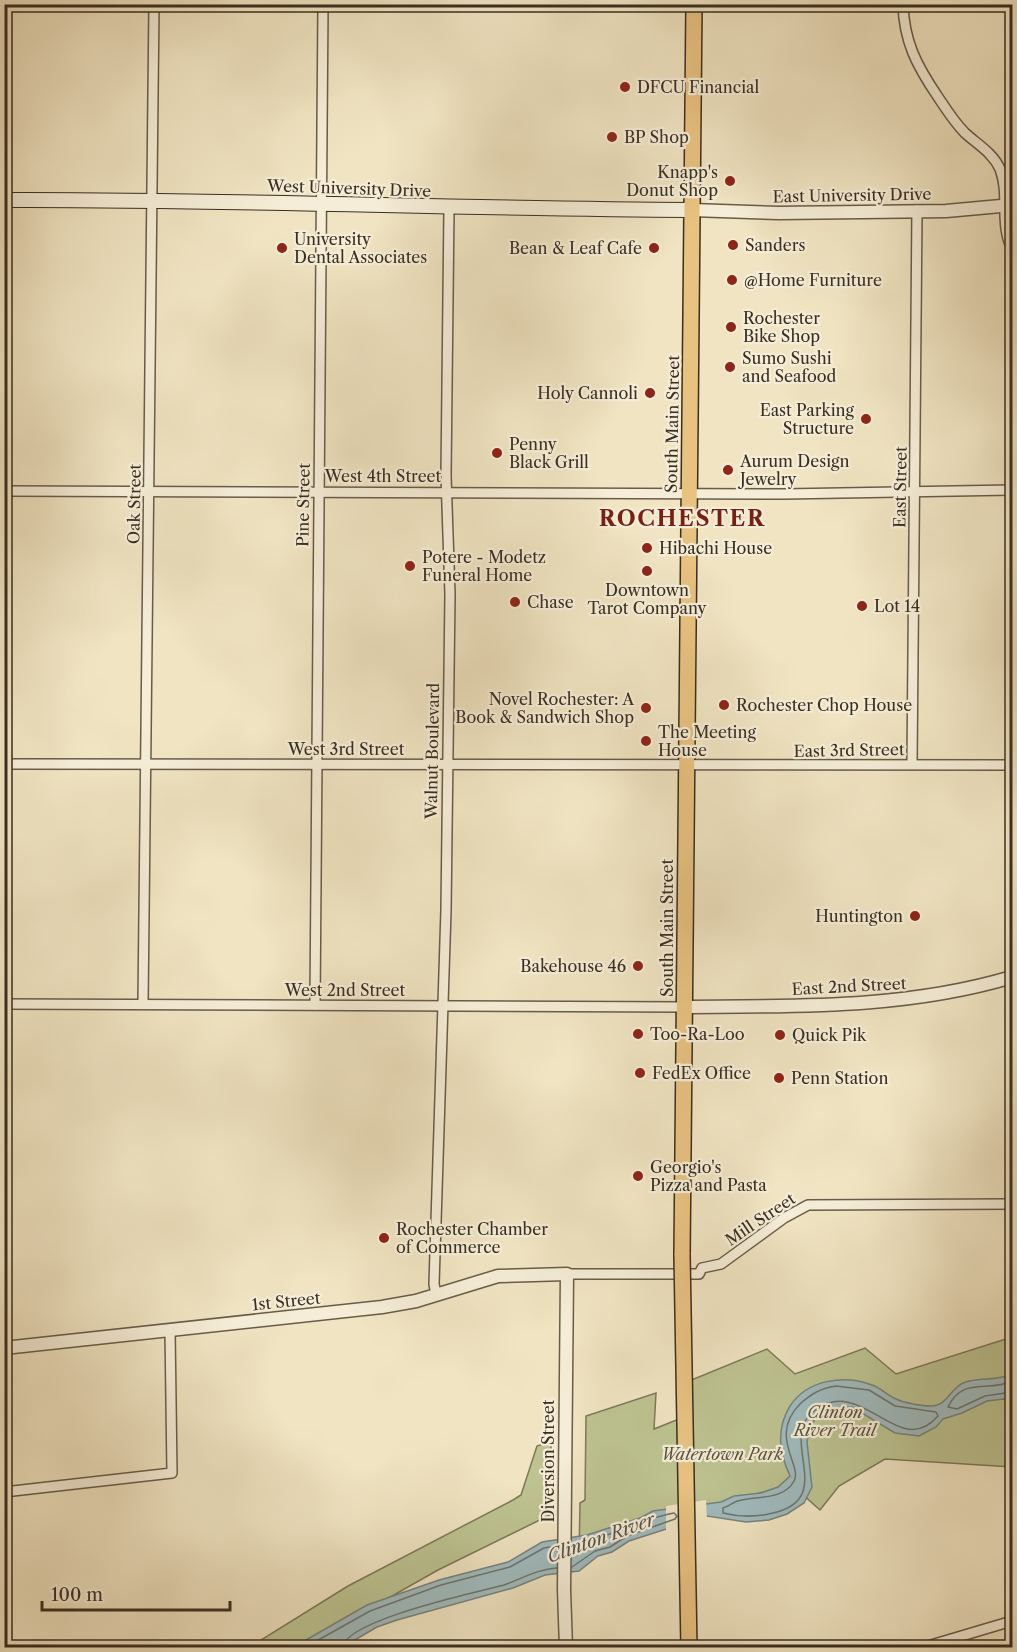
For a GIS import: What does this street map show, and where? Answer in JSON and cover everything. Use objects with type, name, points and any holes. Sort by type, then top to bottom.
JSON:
[{"type":"main road","name":"South Main Street","points":[[689,1647],[682,1255],[694,4]]},
{"type":"main road","name":"West University Drive","points":[[4,200],[692,210]]},
{"type":"street","name":"Oak Street","points":[[143,1004],[154,4]]},
{"type":"street","name":"Pine Street","points":[[315,1005],[323,4]]},
{"type":"street","points":[[903,4],[905,35],[915,63],[951,116],[995,161],[1008,205],[1005,231],[1012,249]]},
{"type":"street","name":"East University Drive","points":[[692,210],[772,213],[973,210],[1008,205]]},
{"type":"street","name":"Walnut Boulevard","points":[[436,1294],[434,1284],[448,764],[449,208]]},
{"type":"street","name":"East Street","points":[[912,764],[917,210]]},
{"type":"street","name":"West 4th Street","points":[[4,491],[689,493],[1012,490]]},
{"type":"street","name":"West 3rd Street","points":[[4,764],[687,765]]},
{"type":"street","name":"East 3rd Street","points":[[687,765],[1012,765]]},
{"type":"street","name":"East 2nd Street","points":[[684,1007],[874,1003],[924,997],[1012,977]]},
{"type":"street","name":"West 2nd Street","points":[[4,1004],[684,1007]]},
{"type":"street","name":"Mill Street","points":[[567,1274],[699,1274],[702,1268],[721,1264],[784,1218],[808,1205],[1012,1204]]},
{"type":"street","name":"1st Street","points":[[4,1348],[390,1306],[498,1276],[567,1274]]},
{"type":"street","name":"Diversion Street","points":[[566,1647],[564,1532],[567,1274]]},
{"type":"street","points":[[4,1492],[172,1473],[170,1330]]},
{"type":"street","points":[[921,1647],[1012,1622]]},
{"type":"green space","points":[[1012,1337],[1012,1467],[885,1459],[839,1486],[820,1510],[802,1494],[774,1489],[651,1524],[579,1555],[580,1503],[585,1500],[586,1416],[656,1393],[654,1429],[689,1415],[689,1381],[767,1349],[795,1374],[865,1348],[896,1374]]},
{"type":"green space","points":[[551,1441],[550,1515],[438,1570],[302,1647],[248,1648],[348,1586],[521,1495],[537,1446]]},
{"type":"water","name":"Clinton River","points":[[1012,1374],[1012,1398],[987,1401],[943,1419],[936,1427],[919,1436],[895,1433],[852,1407],[832,1408],[819,1414],[810,1426],[807,1442],[812,1487],[804,1503],[787,1514],[769,1520],[746,1522],[707,1516],[629,1541],[612,1552],[598,1556],[579,1571],[545,1575],[513,1588],[397,1620],[377,1627],[343,1647],[292,1648],[367,1605],[439,1580],[508,1562],[542,1542],[587,1535],[640,1518],[653,1511],[721,1502],[734,1496],[761,1493],[778,1487],[790,1476],[781,1449],[783,1423],[790,1406],[797,1397],[816,1385],[838,1380],[861,1382],[875,1386],[899,1400],[931,1406],[941,1403],[963,1383]]},
{"type":"pier","points":[[706,1500],[707,1520],[666,1531],[666,1506]]},
{"type":"place","name":"DFCU Financial","points":[[625,87]]},
{"type":"place","name":"BP Shop","points":[[612,137]]},
{"type":"place","name":"Knapp's Donut Shop","points":[[730,181]]},
{"type":"place","name":"Sanders","points":[[733,245]]},
{"type":"place","name":"University Dental Associates","points":[[282,248]]},
{"type":"place","name":"Bean & Leaf Cafe","points":[[654,248]]},
{"type":"place","name":"@Home Furniture","points":[[732,280]]},
{"type":"place","name":"Rochester Bike Shop","points":[[731,327]]},
{"type":"place","name":"Sumo Sushi and Seafood","points":[[730,367]]},
{"type":"place","name":"Holy Cannoli","points":[[650,393]]},
{"type":"place","name":"East Parking Structure","points":[[866,419]]},
{"type":"place","name":"Penny Black Grill","points":[[497,453]]},
{"type":"place","name":"Aurum Design Jewelry","points":[[728,470]]},
{"type":"place","name":"Hibachi House","points":[[647,548]]},
{"type":"place","name":"Potere - Modetz Funeral Home","points":[[410,566]]},
{"type":"place","name":"Downtown Tarot Company","points":[[647,571]]},
{"type":"place","name":"Chase","points":[[515,602]]},
{"type":"place","name":"Lot 14","points":[[862,606]]},
{"type":"place","name":"Rochester Chop House","points":[[724,705]]},
{"type":"place","name":"Novel Rochester: A Book & Sandwich Shop","points":[[646,708]]},
{"type":"place","name":"The Meeting House","points":[[646,741]]},
{"type":"place","name":"Huntington","points":[[915,916]]},
{"type":"place","name":"Bakehouse 46","points":[[638,966]]},
{"type":"place","name":"Too-Ra-Loo","points":[[638,1034]]},
{"type":"place","name":"Quick Pik","points":[[780,1035]]},
{"type":"place","name":"FedEx Office","points":[[640,1073]]},
{"type":"place","name":"Penn Station","points":[[779,1078]]},
{"type":"place","name":"Georgio's Pizza and Pasta","points":[[638,1176]]},
{"type":"place","name":"Rochester Chamber of Commerce","points":[[384,1238]]},
{"type":"district","name":"ROCHESTER","points":[[682,518]]},
{"type":"park label","name":"Clinton River Trail","points":[[835,1421]]},
{"type":"park label","name":"Watertown Park","points":[[722,1454]]}]
